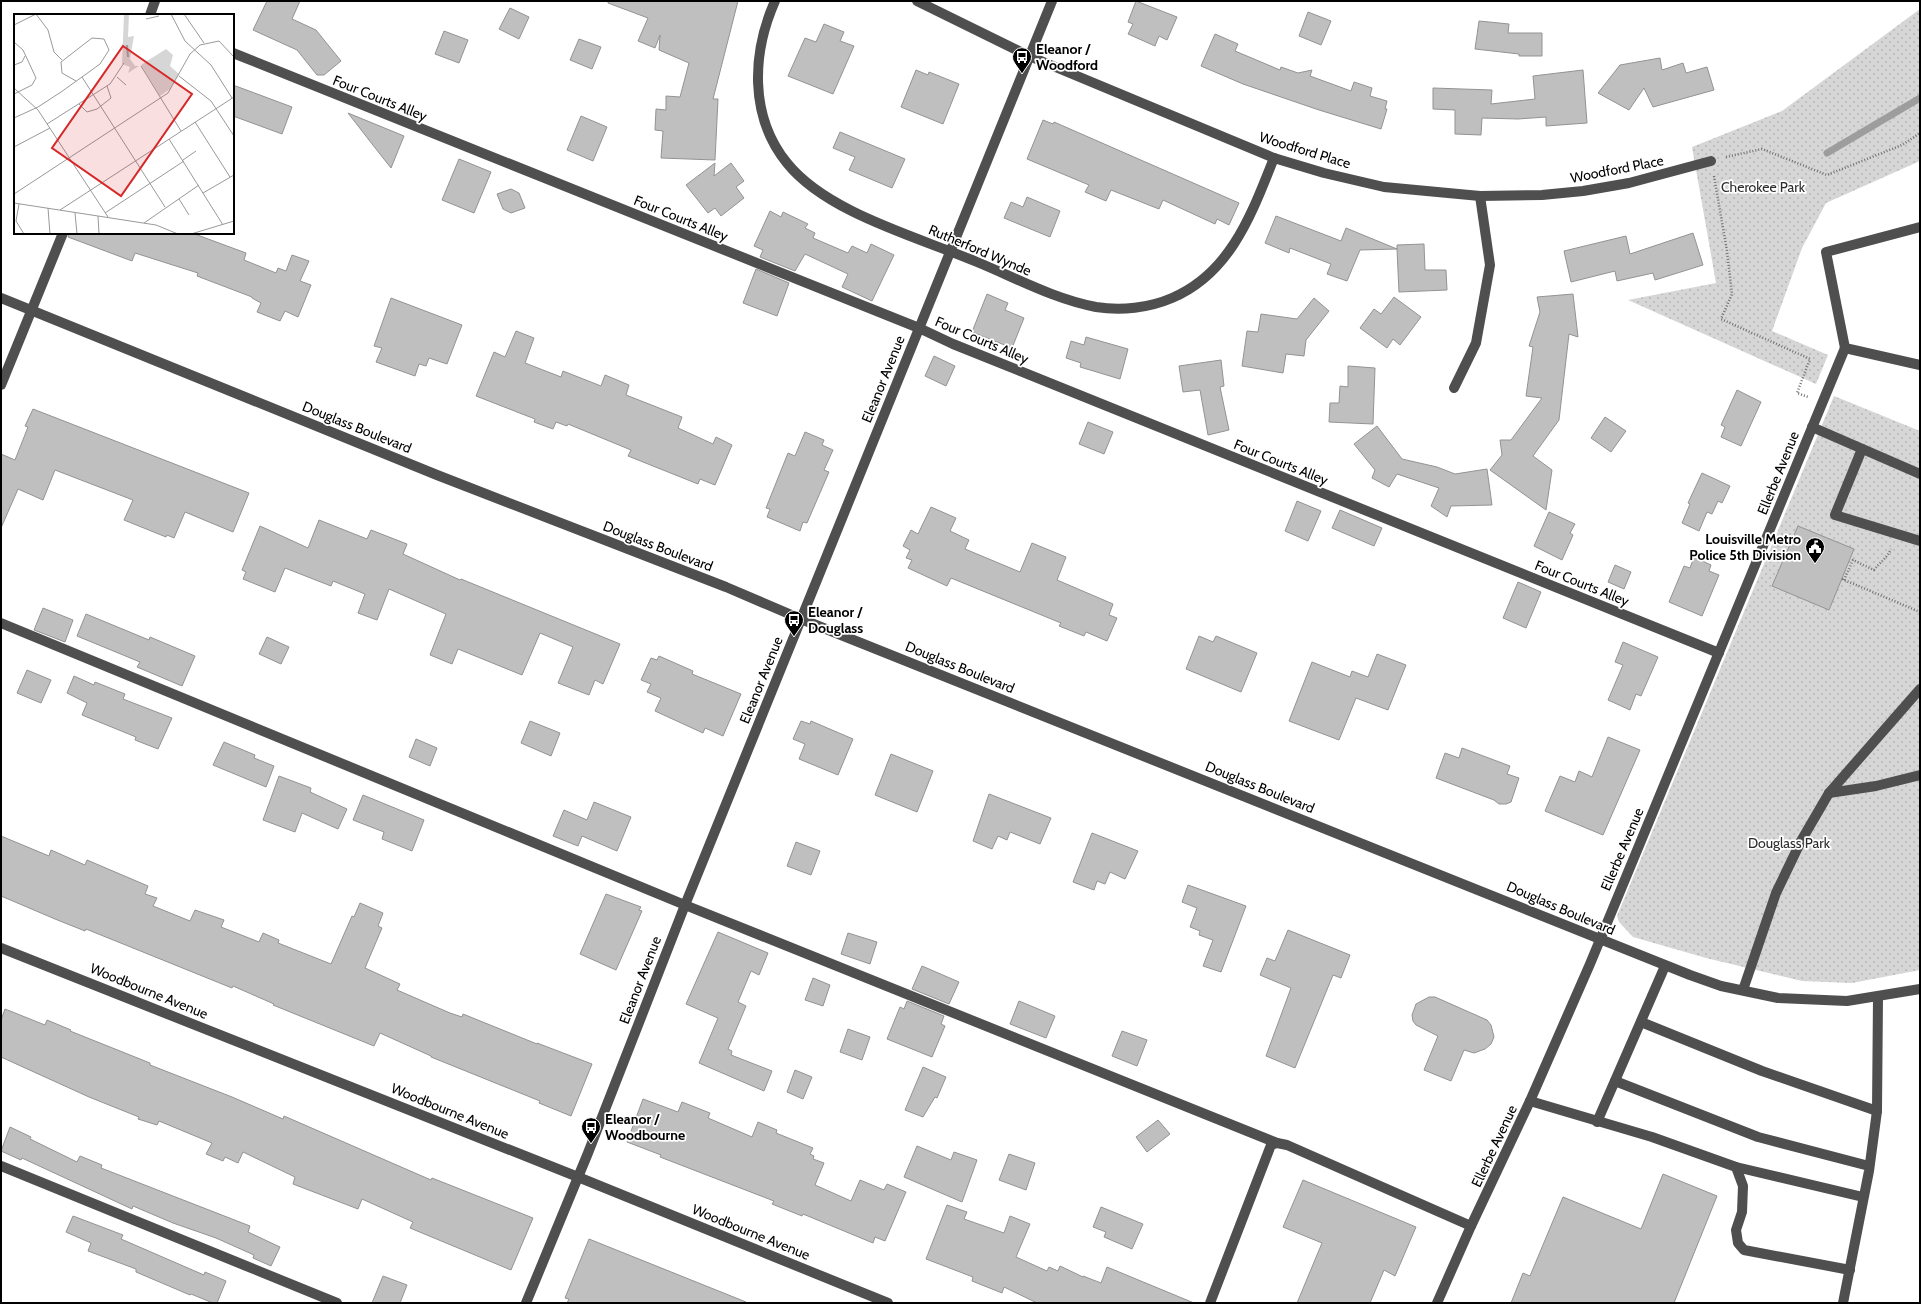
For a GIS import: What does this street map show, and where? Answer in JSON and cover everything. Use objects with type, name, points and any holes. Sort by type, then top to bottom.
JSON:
[{"type":"street","points":[[150,14],[155,1]]},
{"type":"street","name":"Rutherford Wynde","points":[[775,1],[766,24],[761,46],[758,70],[758,88],[765,125],[774,144],[786,162],[801,178],[824,196],[886,226],[950,251],[1043,291],[1074,301],[1098,307],[1129,308],[1150,305],[1171,299],[1196,284],[1231,250],[1255,207],[1274,158]]},
{"type":"street","name":"Woodford Place","points":[[917,1],[1029,56],[1274,158],[1324,173],[1384,187],[1480,196],[1542,196],[1629,183],[1711,161]]},
{"type":"street","name":"Eleanor Avenue","points":[[526,1303],[685,905],[1052,1]]},
{"type":"street","name":"Four Courts Alley","points":[[234,54],[919,328],[953,344],[1261,470],[1719,653]]},
{"type":"street","points":[[1454,388],[1476,343],[1490,265],[1480,196]]},
{"type":"street","points":[[1920,227],[1826,252],[1845,348],[1920,365]]},
{"type":"street","points":[[1,385],[63,234]]},
{"type":"street","name":"Douglass Boulevard","points":[[1,298],[438,475],[726,587],[801,619],[1534,912],[1665,966],[1721,986],[1778,998],[1847,1001],[1920,989]]},
{"type":"street","name":"Ellerbe Avenue","points":[[1437,1303],[1471,1226],[1530,1101],[1600,940],[1845,348]]},
{"type":"street","points":[[1812,427],[1920,474]]},
{"type":"street","points":[[1862,449],[1835,515],[1920,541]]},
{"type":"street","points":[[1,623],[685,905],[1276,1143],[1287,1146],[1471,1226]]},
{"type":"street","points":[[1743,990],[1776,893],[1801,841],[1829,793],[1920,689]]},
{"type":"street","points":[[1829,793],[1876,786],[1920,775]]},
{"type":"street","name":"Woodbourne Avenue","points":[[1,948],[578,1176],[888,1303]]},
{"type":"street","points":[[1597,1122],[1665,966]]},
{"type":"street","points":[[1844,1303],[1869,1166],[1877,1111],[1878,997]]},
{"type":"street","points":[[1640,1022],[1762,1071],[1877,1111]]},
{"type":"street","points":[[1614,1081],[1758,1137],[1869,1166]]},
{"type":"street","points":[[1530,1101],[1652,1138],[1736,1167],[1863,1197]]},
{"type":"street","points":[[1210,1303],[1267,1151],[1271,1145],[1276,1143]]},
{"type":"street","points":[[1,1166],[337,1303]]},
{"type":"street","points":[[1736,1167],[1743,1186],[1742,1212],[1736,1230],[1738,1243],[1744,1250],[1850,1270]]},
{"type":"path","points":[[1822,402],[1797,393],[1810,359],[1721,319],[1732,294],[1727,251],[1711,161],[1762,149],[1827,175],[1902,145],[1920,133]]},
{"type":"path","points":[[1888,557],[1874,570],[1853,560],[1843,580],[1920,612]]},
{"type":"green space","name":"Cherokee Park","points":[[1920,9],[1920,161],[1826,203],[1802,248],[1772,331],[1828,355],[1816,384],[1628,300],[1716,283],[1692,147],[1782,111]]},
{"type":"green space","name":"Douglass Park","points":[[1834,396],[1920,431],[1920,970],[1852,983],[1802,981],[1706,958],[1633,937],[1619,922],[1617,916]]},
{"type":"building","points":[[267,1],[300,1],[292,19],[316,30],[341,61],[324,75],[317,75],[297,50],[253,30]]},
{"type":"building","points":[[608,1],[738,1],[713,99],[718,99],[715,160],[661,158],[663,131],[655,130],[656,109],[666,110],[666,96],[680,97],[689,63],[659,50],[660,35],[655,48],[638,41],[648,18],[608,3]]},
{"type":"building","points":[[1136,1],[1177,17],[1167,40],[1159,36],[1155,46],[1128,34],[1133,24],[1128,22]]},
{"type":"building","points":[[510,8],[529,17],[519,39],[499,29]]},
{"type":"building","points":[[1308,12],[1331,21],[1321,45],[1299,36]]},
{"type":"building","points":[[1479,21],[1509,24],[1508,33],[1542,33],[1542,56],[1519,56],[1519,54],[1475,49]]},
{"type":"building","points":[[824,24],[844,32],[840,41],[854,46],[833,94],[788,76],[805,38],[816,42]]},
{"type":"building","points":[[444,31],[468,40],[459,63],[435,54]]},
{"type":"building","points":[[1215,34],[1238,44],[1235,51],[1280,70],[1281,67],[1298,73],[1312,70],[1310,76],[1351,91],[1354,82],[1372,88],[1370,96],[1387,101],[1385,109],[1387,109],[1381,129],[1243,84],[1201,66]]},
{"type":"building","points":[[579,39],[601,47],[592,69],[570,60]]},
{"type":"building","points":[[1660,58],[1662,70],[1683,63],[1686,73],[1707,67],[1714,90],[1653,107],[1644,88],[1629,110],[1598,93],[1620,65]]},
{"type":"building","points":[[916,70],[928,75],[929,72],[959,84],[943,124],[901,107]]},
{"type":"building","points":[[1583,70],[1587,123],[1546,126],[1546,117],[1518,119],[1482,118],[1481,135],[1455,134],[1455,110],[1433,109],[1433,88],[1492,90],[1491,104],[1535,99],[1533,76]]},
{"type":"building","points":[[234,85],[292,107],[282,134],[234,116]]},
{"type":"building","points":[[348,113],[404,136],[391,168],[376,149]]},
{"type":"building","points":[[581,116],[607,127],[593,161],[567,150]]},
{"type":"building","points":[[1043,120],[1053,124],[1054,122],[1239,203],[1229,225],[1217,219],[1215,224],[1163,200],[1159,209],[1111,190],[1106,201],[1085,192],[1089,185],[1027,159]]},
{"type":"building","points":[[840,132],[905,159],[892,188],[849,170],[855,157],[833,148]]},
{"type":"building","points":[[459,159],[491,172],[474,213],[442,200]]},
{"type":"building","points":[[715,163],[714,176],[731,163],[744,181],[736,187],[744,198],[721,216],[715,208],[708,213],[686,185]]},
{"type":"building","points":[[511,189],[519,193],[525,208],[511,213],[503,209],[497,194]]},
{"type":"building","points":[[1027,197],[1060,211],[1050,237],[1004,218],[1011,202],[1023,207]]},
{"type":"building","points":[[770,211],[781,217],[783,212],[808,224],[805,228],[815,233],[813,238],[848,253],[852,246],[867,253],[871,244],[894,255],[872,301],[842,287],[848,274],[805,254],[795,271],[760,257],[763,250],[754,246]]},
{"type":"building","points":[[1276,216],[1341,241],[1346,228],[1397,249],[1360,250],[1347,281],[1327,274],[1331,264],[1290,248],[1289,253],[1265,243]]},
{"type":"building","points":[[1693,233],[1703,265],[1655,280],[1653,273],[1617,281],[1615,271],[1571,282],[1564,251],[1626,236],[1630,254]]},
{"type":"building","points":[[69,234],[195,234],[246,253],[244,260],[276,273],[278,268],[286,271],[292,255],[309,261],[300,281],[311,285],[298,317],[285,311],[280,321],[257,312],[261,303],[252,297],[197,276],[198,273],[135,253],[132,261],[68,237]]},
{"type":"building","points":[[1424,244],[1425,270],[1446,270],[1447,290],[1399,292],[1397,245]]},
{"type":"building","points":[[756,269],[789,283],[777,316],[743,303]]},
{"type":"building","points":[[987,294],[1008,303],[1005,310],[1024,318],[1012,348],[972,332]]},
{"type":"building","points":[[1573,294],[1578,337],[1569,334],[1559,420],[1533,456],[1552,470],[1546,510],[1490,470],[1502,455],[1500,440],[1511,440],[1542,398],[1526,396],[1533,347],[1529,346],[1540,312],[1537,297]]},
{"type":"building","points":[[1394,297],[1421,317],[1400,345],[1393,339],[1387,348],[1360,328],[1374,309],[1381,314]]},
{"type":"building","points":[[391,298],[462,325],[447,364],[429,358],[426,366],[419,364],[415,376],[376,362],[382,348],[374,346]]},
{"type":"building","points":[[1314,298],[1329,311],[1306,340],[1304,356],[1286,354],[1283,373],[1242,366],[1247,331],[1258,332],[1261,314],[1297,319]]},
{"type":"building","points":[[516,331],[534,338],[525,363],[561,377],[563,371],[601,386],[605,375],[629,385],[626,395],[682,417],[678,428],[713,444],[716,437],[732,445],[715,485],[700,479],[698,484],[628,456],[631,450],[568,424],[567,426],[556,422],[553,429],[534,422],[535,419],[476,396],[494,352],[505,357]]},
{"type":"building","points":[[1086,337],[1128,349],[1120,379],[1080,367],[1081,363],[1066,358],[1071,341],[1084,345]]},
{"type":"building","points":[[934,356],[955,366],[946,386],[925,376]]},
{"type":"building","points":[[1221,360],[1224,386],[1220,387],[1229,430],[1208,435],[1200,390],[1183,392],[1179,366]]},
{"type":"building","points":[[1348,366],[1375,368],[1373,424],[1329,422],[1330,403],[1339,403],[1340,386],[1348,387]]},
{"type":"building","points":[[1737,390],[1761,402],[1741,446],[1721,437],[1725,427],[1721,425]]},
{"type":"building","points":[[33,409],[249,493],[233,532],[185,512],[174,538],[167,535],[166,537],[124,520],[133,500],[55,470],[43,500],[18,489],[1,528],[1,454],[15,460],[28,427],[25,426]]},
{"type":"building","points":[[1605,417],[1626,431],[1611,452],[1591,438]]},
{"type":"building","points":[[1088,422],[1113,432],[1104,454],[1079,444]]},
{"type":"building","points":[[1377,426],[1402,459],[1437,467],[1455,474],[1487,469],[1492,505],[1451,506],[1447,517],[1431,506],[1439,488],[1397,474],[1389,487],[1372,478],[1375,470],[1354,444]]},
{"type":"building","points":[[805,432],[824,440],[822,445],[833,450],[824,470],[829,472],[807,523],[803,522],[800,531],[767,517],[770,509],[766,508],[788,453],[795,456]]},
{"type":"building","points":[[1702,473],[1730,486],[1722,503],[1718,501],[1712,514],[1707,512],[1699,531],[1682,523],[1690,504],[1688,503]]},
{"type":"building","points":[[1297,501],[1321,511],[1308,541],[1285,531]]},
{"type":"building","points":[[931,507],[956,518],[950,531],[969,540],[965,549],[1020,572],[1032,543],[1066,557],[1057,580],[1113,604],[1109,615],[1117,618],[1107,641],[1086,632],[1084,636],[1059,626],[1061,623],[951,578],[947,586],[908,568],[912,560],[906,558],[910,550],[903,546],[911,530],[918,534]]},
{"type":"building","points":[[1340,510],[1382,528],[1374,546],[1332,528]]},
{"type":"building","points":[[1549,512],[1575,524],[1570,533],[1573,535],[1562,560],[1534,546]]},
{"type":"building","points":[[319,520],[367,539],[371,530],[407,544],[403,554],[460,580],[461,579],[620,644],[603,684],[595,680],[589,695],[558,683],[573,647],[540,633],[522,675],[458,649],[452,664],[430,655],[446,614],[389,589],[377,620],[358,613],[365,594],[333,581],[331,586],[285,568],[275,592],[243,579],[246,572],[242,570],[260,526],[308,548]]},
{"type":"building","name":"Louisville Metro Police 5th Division","points":[[1798,526],[1854,549],[1829,610],[1772,586]]},
{"type":"building","points":[[1694,557],[1711,565],[1709,571],[1719,575],[1702,616],[1669,602],[1684,566],[1690,568]]},
{"type":"building","points":[[1615,565],[1631,572],[1624,589],[1608,582]]},
{"type":"building","points":[[1518,582],[1541,592],[1526,628],[1503,618]]},
{"type":"building","points":[[43,608],[73,620],[65,642],[34,630]]},
{"type":"building","points":[[86,614],[149,640],[150,637],[195,656],[182,686],[137,667],[140,662],[77,636]]},
{"type":"building","points":[[1199,636],[1213,642],[1216,636],[1257,653],[1241,692],[1186,669]]},
{"type":"building","points":[[267,637],[289,647],[281,664],[259,654]]},
{"type":"building","points":[[1623,642],[1658,657],[1641,696],[1636,694],[1630,710],[1608,700],[1623,665],[1615,662]]},
{"type":"building","points":[[1377,654],[1406,665],[1388,710],[1356,698],[1339,740],[1289,721],[1312,662],[1350,677],[1352,671],[1368,677]]},
{"type":"building","points":[[659,656],[693,671],[692,674],[741,694],[723,736],[705,728],[703,733],[655,711],[661,698],[647,692],[651,684],[641,680],[651,658],[657,660]]},
{"type":"building","points":[[27,670],[51,680],[41,703],[17,693]]},
{"type":"building","points":[[74,676],[94,685],[95,682],[125,694],[123,699],[172,718],[158,749],[135,740],[136,737],[82,715],[87,703],[67,693]]},
{"type":"building","points":[[530,721],[560,733],[551,756],[521,743]]},
{"type":"building","points":[[801,721],[810,724],[811,721],[853,739],[838,775],[799,759],[805,744],[793,739]]},
{"type":"building","points":[[1608,737],[1640,750],[1603,835],[1545,811],[1560,776],[1575,782],[1579,771],[1592,777]]},
{"type":"building","points":[[416,739],[437,748],[430,766],[409,757]]},
{"type":"building","points":[[224,742],[255,755],[254,758],[274,766],[266,787],[213,765]]},
{"type":"building","points":[[1462,748],[1510,766],[1507,774],[1519,778],[1511,802],[1499,804],[1494,800],[1436,778],[1445,753],[1459,758]]},
{"type":"building","points":[[891,754],[933,771],[917,812],[875,795]]},
{"type":"building","points":[[279,776],[311,788],[310,792],[347,809],[338,829],[302,813],[295,832],[263,820]]},
{"type":"building","points":[[989,794],[1051,818],[1040,844],[1010,832],[1007,840],[998,836],[992,849],[973,841]]},
{"type":"building","points":[[363,795],[424,820],[412,851],[382,839],[384,832],[353,820]]},
{"type":"building","points":[[594,802],[631,817],[617,851],[582,836],[578,846],[553,836],[564,810],[587,820]]},
{"type":"building","points":[[1092,833],[1138,851],[1125,879],[1110,872],[1105,884],[1097,881],[1094,890],[1073,882]]},
{"type":"building","points":[[1,836],[49,856],[51,850],[85,865],[87,860],[148,886],[145,894],[157,898],[153,906],[190,921],[195,910],[224,920],[221,927],[259,942],[263,933],[279,940],[278,943],[331,964],[352,916],[354,917],[360,903],[383,913],[378,926],[382,928],[365,968],[400,984],[397,990],[450,1013],[462,1017],[463,1014],[537,1044],[592,1064],[571,1116],[539,1103],[540,1101],[431,1057],[380,1033],[374,1046],[273,1005],[274,1004],[233,986],[232,988],[86,929],[85,931],[1,896]]},
{"type":"building","points":[[796,842],[820,851],[811,875],[787,866]]},
{"type":"building","points":[[1188,885],[1246,906],[1221,972],[1203,966],[1213,940],[1199,935],[1200,931],[1190,927],[1197,908],[1182,902]]},
{"type":"building","points":[[606,894],[641,907],[639,910],[642,911],[616,970],[580,954]]},
{"type":"building","points":[[1288,930],[1350,955],[1341,978],[1333,975],[1295,1068],[1266,1056],[1291,988],[1260,975],[1267,958],[1275,961]]},
{"type":"building","points":[[718,932],[768,953],[759,975],[751,971],[738,1002],[746,1006],[728,1049],[732,1051],[731,1055],[772,1071],[764,1091],[699,1063],[718,1018],[686,1004]]},
{"type":"building","points":[[848,933],[877,942],[870,964],[841,954]]},
{"type":"building","points":[[922,966],[959,982],[949,1004],[912,989]]},
{"type":"building","points":[[813,978],[830,985],[823,1006],[805,1000]]},
{"type":"building","points":[[1429,997],[1435,997],[1487,1020],[1491,1025],[1494,1037],[1491,1044],[1485,1049],[1474,1053],[1464,1050],[1451,1081],[1424,1070],[1438,1036],[1416,1025],[1413,1021],[1412,1015],[1416,1004]]},
{"type":"building","points":[[907,1001],[944,1016],[941,1024],[945,1026],[932,1057],[887,1039],[900,1007],[904,1009]]},
{"type":"building","points":[[1019,1001],[1055,1016],[1046,1038],[1010,1024]]},
{"type":"building","points":[[5,1009],[45,1025],[47,1020],[71,1030],[70,1031],[150,1063],[150,1065],[283,1119],[284,1116],[431,1180],[432,1178],[533,1218],[511,1270],[410,1228],[413,1222],[362,1199],[358,1209],[293,1184],[295,1177],[243,1152],[238,1163],[225,1157],[223,1161],[206,1154],[212,1143],[159,1121],[157,1125],[138,1119],[139,1117],[89,1097],[1,1057],[1,1020]]},
{"type":"building","points":[[848,1029],[870,1037],[862,1060],[840,1052]]},
{"type":"building","points":[[1122,1031],[1147,1040],[1137,1066],[1112,1056]]},
{"type":"building","points":[[923,1067],[946,1077],[937,1098],[935,1097],[923,1117],[905,1110]]},
{"type":"building","points":[[795,1070],[812,1077],[803,1099],[787,1092]]},
{"type":"building","points":[[643,1099],[678,1112],[682,1102],[710,1113],[708,1118],[752,1137],[758,1122],[777,1130],[776,1133],[813,1148],[810,1154],[814,1156],[813,1159],[824,1163],[815,1185],[851,1201],[860,1180],[884,1190],[887,1184],[906,1192],[885,1241],[875,1237],[873,1243],[803,1214],[802,1216],[772,1204],[774,1201],[660,1157],[661,1155],[627,1142]]},
{"type":"building","points":[[1158,1120],[1170,1134],[1147,1152],[1136,1137]]},
{"type":"building","points":[[10,1127],[31,1137],[30,1139],[77,1162],[80,1156],[102,1165],[101,1168],[250,1226],[248,1232],[280,1247],[271,1266],[253,1258],[254,1255],[216,1238],[173,1223],[133,1206],[132,1209],[22,1158],[21,1160],[1,1151]]},
{"type":"building","points":[[917,1146],[951,1160],[954,1152],[977,1160],[962,1202],[904,1177]]},
{"type":"building","points":[[1009,1154],[1035,1163],[1026,1190],[999,1180]]},
{"type":"building","points":[[1663,1174],[1717,1196],[1674,1303],[1511,1303],[1523,1273],[1530,1276],[1563,1197],[1641,1229]]},
{"type":"building","points":[[1303,1180],[1416,1227],[1395,1276],[1384,1270],[1370,1303],[1297,1303],[1322,1243],[1283,1227]]},
{"type":"building","points":[[947,1205],[967,1212],[964,1219],[1004,1233],[1010,1216],[1030,1224],[1016,1257],[1047,1271],[1049,1267],[1058,1271],[1060,1266],[1083,1277],[1101,1283],[1107,1267],[1194,1303],[1037,1303],[1004,1287],[1002,1293],[972,1281],[973,1277],[926,1259]]},
{"type":"building","points":[[1101,1207],[1143,1224],[1132,1249],[1104,1237],[1106,1232],[1093,1227]]},
{"type":"building","points":[[73,1216],[123,1235],[121,1239],[204,1275],[205,1272],[226,1281],[217,1303],[213,1303],[191,1294],[190,1295],[136,1272],[136,1269],[88,1251],[91,1243],[66,1232]]},
{"type":"building","points":[[589,1239],[746,1302],[567,1303],[569,1299],[565,1298]]},
{"type":"building","points":[[383,1276],[407,1285],[400,1303],[372,1303]]},
{"type":"waterway","points":[[1827,153],[1920,98]]},
{"type":"place","name":"Eleanor / Woodford","points":[[1022,74]]},
{"type":"place","name":"Louisville Metro Police 5th Division","points":[[1815,564]]},
{"type":"place","name":"Eleanor / Douglass","points":[[794,637]]},
{"type":"place","name":"Eleanor / Woodbourne","points":[[591,1144]]}]
